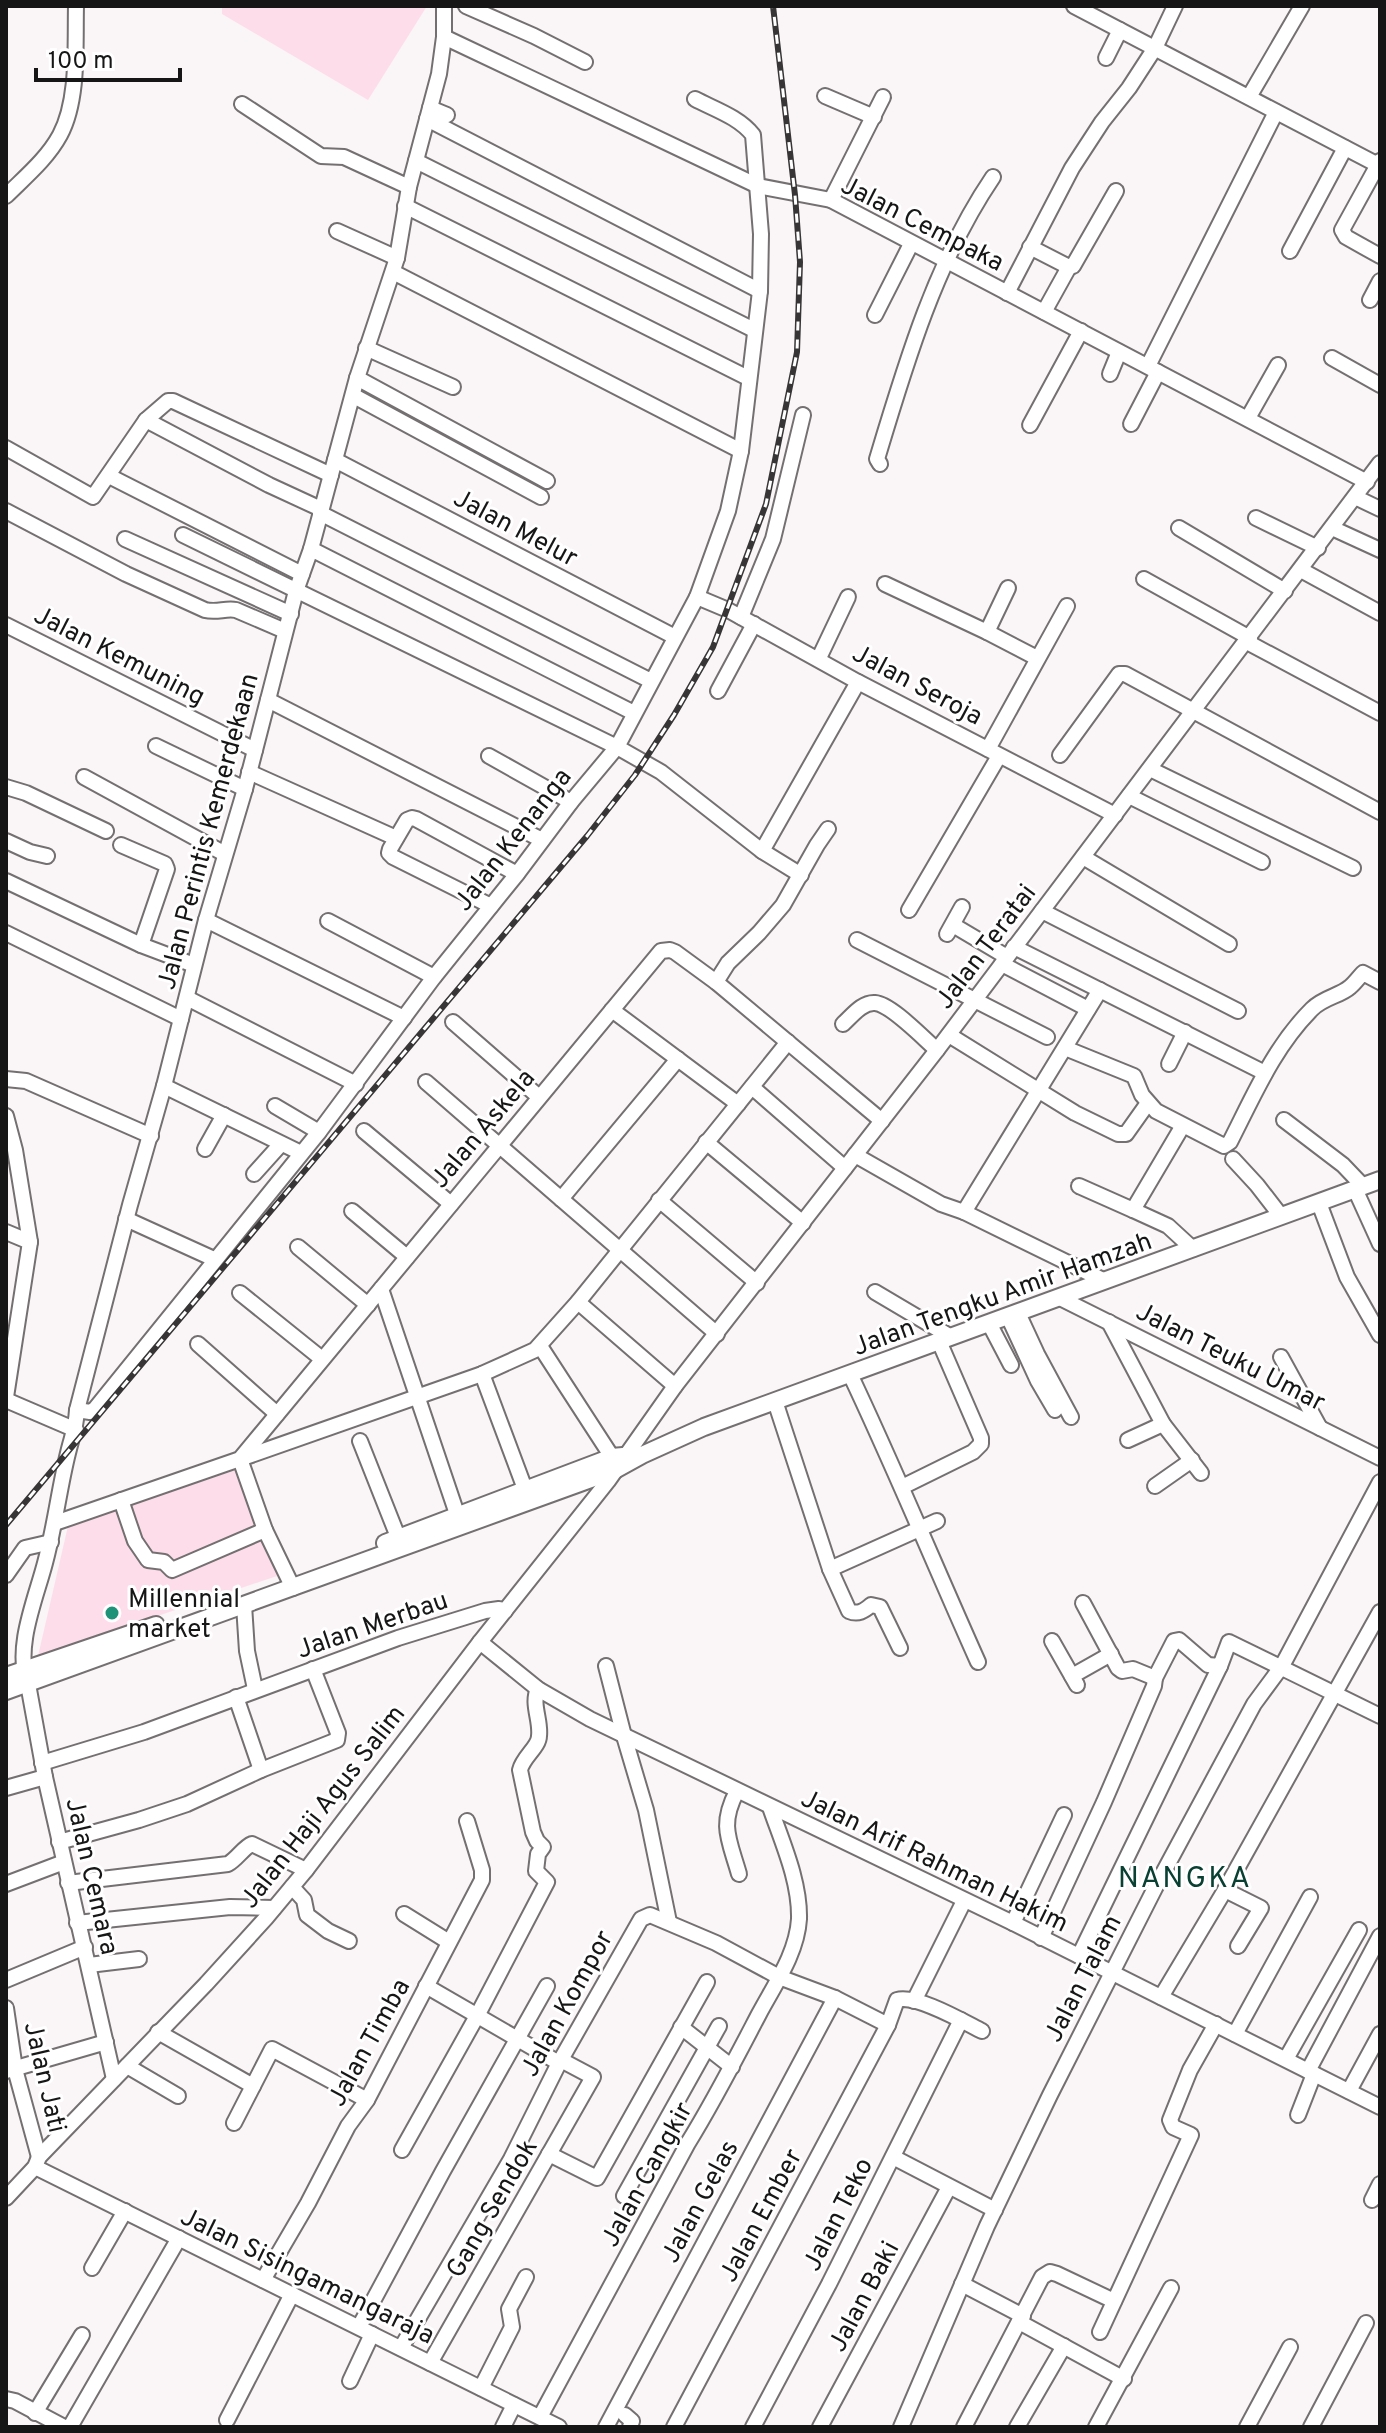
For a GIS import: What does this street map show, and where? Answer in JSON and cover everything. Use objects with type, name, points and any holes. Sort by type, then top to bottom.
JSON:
[{"type":"main road","name":"Jalan Tengku Amir Hamzah","points":[[6,1691],[25,1677],[290,1583],[704,1427],[1380,1180]]},
{"type":"main road","name":"Jalan Tengku Amir Hamzah","points":[[6,1676],[25,1677],[244,1605],[457,1514],[625,1458]]},
{"type":"street","points":[[6,196],[44,157],[60,136],[69,114],[76,6]]},
{"type":"street","points":[[466,6],[585,62]]},
{"type":"street","points":[[1074,6],[1098,12],[1120,30],[1379,164],[1342,230],[1346,237],[1380,256]]},
{"type":"street","points":[[1007,293],[1072,168],[1155,48],[1175,6]]},
{"type":"street","points":[[1249,97],[1302,6]]},
{"type":"street","name":"Jalan Perintis Kemerdekaan","points":[[25,1677],[24,1643],[51,1542],[69,1450],[76,1430],[77,1410],[296,591],[311,549],[366,348],[395,265],[409,187],[439,74],[447,7]]},
{"type":"street","points":[[1106,58],[1120,30]]},
{"type":"street","name":"Jalan Cempaka","points":[[444,37],[758,186],[831,200],[1367,482]]},
{"type":"street","points":[[825,96],[874,117]]},
{"type":"street","points":[[831,200],[883,97]]},
{"type":"street","name":"Jalan Kenanga","points":[[77,1410],[90,1412],[95,1409],[319,1132],[434,977],[617,747],[697,597],[728,511],[741,451],[760,291],[761,234],[753,135],[735,119],[695,99]]},
{"type":"street","points":[[242,104],[321,156],[344,157],[409,187]]},
{"type":"street","points":[[1131,424],[1153,369],[1276,112]]},
{"type":"street","points":[[429,114],[447,115]]},
{"type":"street","points":[[429,114],[760,291]]},
{"type":"street","points":[[1290,251],[1345,148]]},
{"type":"street","points":[[416,161],[754,330]]},
{"type":"street","points":[[880,464],[877,459],[906,361],[947,261],[978,198],[993,177]]},
{"type":"street","points":[[1044,312],[1116,191]]},
{"type":"street","points":[[405,206],[748,378]]},
{"type":"street","points":[[337,231],[741,451]]},
{"type":"street","points":[[875,315],[911,244]]},
{"type":"street","points":[[1030,247],[1069,267]]},
{"type":"street","points":[[1370,300],[1380,281]]},
{"type":"street","points":[[1030,425],[1081,331]]},
{"type":"street","points":[[366,348],[453,387]]},
{"type":"street","points":[[1110,374],[1119,352]]},
{"type":"street","points":[[1332,358],[1380,385]]},
{"type":"street","points":[[1248,418],[1278,365]]},
{"type":"street","points":[[357,378],[547,481]]},
{"type":"street","points":[[354,396],[541,497]]},
{"type":"street","points":[[6,448],[93,497],[146,420],[168,401],[173,401],[331,475]]},
{"type":"street","points":[[718,691],[748,620],[773,539],[803,415]]},
{"type":"street","points":[[146,420],[651,681]]},
{"type":"street","name":"Jalan Melur","points":[[335,460],[675,637]]},
{"type":"street","name":"Jalan Teratai","points":[[625,1458],[675,1386],[949,1035],[1380,463]]},
{"type":"street","points":[[109,476],[302,574]]},
{"type":"street","points":[[1355,497],[1380,509]]},
{"type":"street","points":[[6,511],[126,574],[205,610],[236,610],[285,631]]},
{"type":"street","points":[[1256,518],[1318,548]]},
{"type":"street","points":[[1179,528],[1285,591]]},
{"type":"street","points":[[1332,528],[1380,550]]},
{"type":"street","points":[[183,535],[617,747],[661,772],[762,851],[801,875]]},
{"type":"street","points":[[125,539],[291,614]]},
{"type":"street","points":[[311,549],[634,713]]},
{"type":"street","points":[[1301,570],[1380,613]]},
{"type":"street","points":[[1144,579],[1380,713]]},
{"type":"street","points":[[885,584],[1037,658]]},
{"type":"street","points":[[987,632],[1008,588]]},
{"type":"street","name":"Jalan Seroja","points":[[697,597],[748,620],[858,682],[1115,815]]},
{"type":"street","points":[[819,658],[848,597]]},
{"type":"street","points":[[909,910],[994,752],[1037,658],[1067,606]]},
{"type":"street","name":"Jalan Kemuning","points":[[7,628],[255,750]]},
{"type":"street","points":[[1060,755],[1119,674],[1135,679],[1380,812]]},
{"type":"street","points":[[762,851],[858,682]]},
{"type":"street","points":[[268,700],[542,840]]},
{"type":"street","points":[[156,746],[245,789]]},
{"type":"street","points":[[489,756],[571,802]]},
{"type":"street","points":[[1150,769],[1353,868]]},
{"type":"street","points":[[249,772],[396,838]]},
{"type":"street","points":[[84,777],[225,854]]},
{"type":"street","points":[[6,787],[26,793],[106,831]]},
{"type":"street","points":[[1129,796],[1262,862]]},
{"type":"street","points":[[491,906],[389,853],[407,820],[412,818],[517,874]]},
{"type":"street","points":[[716,982],[728,963],[783,905],[828,829]]},
{"type":"street","points":[[6,841],[47,856]]},
{"type":"street","points":[[121,845],[165,864],[167,869],[141,945]]},
{"type":"street","points":[[1083,857],[1229,944]]},
{"type":"street","points":[[6,881],[141,945],[194,965]]},
{"type":"street","points":[[962,907],[950,929],[1008,956],[1100,990],[1265,1073]]},
{"type":"street","points":[[1042,911],[1238,1011]]},
{"type":"street","points":[[206,920],[404,1018]]},
{"type":"street","points":[[328,921],[434,977]]},
{"type":"street","points":[[6,933],[181,1019]]},
{"type":"street","points":[[857,940],[1047,1037]]},
{"type":"street","name":"Jalan Askela","points":[[240,1459],[539,1097],[665,950],[675,952],[716,982],[882,1121]]},
{"type":"street","points":[[1008,956],[1088,1009]]},
{"type":"street","points":[[1065,1048],[1134,1076],[1148,1103],[1156,1111],[1182,1127],[1226,1146],[1286,1038],[1315,1006],[1349,989],[1363,973],[1380,982]]},
{"type":"street","points":[[964,1212],[1100,990]]},
{"type":"street","points":[[187,998],[356,1084]]},
{"type":"street","points":[[843,1024],[860,1008],[872,1003],[879,1004],[937,1050]]},
{"type":"street","points":[[612,1010],[738,1104]]},
{"type":"street","points":[[453,1022],[539,1097]]},
{"type":"street","points":[[1169,1064],[1185,1032]]},
{"type":"street","points":[[949,1035],[1075,1113],[1122,1135],[1126,1134],[1148,1103]]},
{"type":"street","points":[[55,1523],[482,1374],[528,1354],[540,1346],[578,1302],[788,1042]]},
{"type":"street","points":[[561,1199],[678,1059]]},
{"type":"street","points":[[6,1079],[26,1081],[151,1136]]},
{"type":"street","points":[[426,1082],[717,1334]]},
{"type":"street","points":[[164,1086],[301,1153]]},
{"type":"street","points":[[752,1087],[845,1168]]},
{"type":"street","points":[[275,1106],[319,1132]]},
{"type":"street","points":[[205,1149],[224,1115]]},
{"type":"street","points":[[6,1116],[15,1150],[30,1242],[6,1398],[76,1430]]},
{"type":"street","points":[[1284,1120],[1343,1165],[1359,1188],[1380,1244]]},
{"type":"street","points":[[1133,1210],[1182,1127]]},
{"type":"street","points":[[364,1131],[451,1204]]},
{"type":"street","points":[[706,1142],[803,1223]]},
{"type":"street","points":[[254,1174],[281,1144]]},
{"type":"street","points":[[855,1155],[941,1204],[964,1212],[1105,1281]]},
{"type":"street","points":[[1233,1159],[1281,1216]]},
{"type":"street","points":[[1079,1186],[1168,1226],[1193,1249]]},
{"type":"street","points":[[659,1200],[757,1283]]},
{"type":"street","points":[[1319,1203],[1347,1277],[1380,1335]]},
{"type":"street","points":[[352,1211],[407,1257]]},
{"type":"street","points":[[126,1219],[214,1259]]},
{"type":"street","points":[[6,1232],[30,1242]]},
{"type":"street","points":[[298,1247],[368,1305]]},
{"type":"street","points":[[381,1289],[457,1514]]},
{"type":"street","points":[[875,1292],[945,1339],[981,1438],[981,1444],[973,1452],[902,1487]]},
{"type":"street","points":[[240,1293],[322,1359]]},
{"type":"street","name":"Jalan Teuku Umar","points":[[1060,1298],[1380,1458]]},
{"type":"street","points":[[578,1302],[675,1386]]},
{"type":"street","points":[[1013,1314],[1038,1381],[1055,1410]]},
{"type":"street","points":[[1013,1314],[1071,1417]]},
{"type":"street","points":[[1109,1322],[1163,1424],[1201,1473]]},
{"type":"street","points":[[989,1323],[1011,1365]]},
{"type":"street","points":[[198,1344],[277,1414]]},
{"type":"street","points":[[540,1346],[625,1458]]},
{"type":"street","points":[[1281,1357],[1320,1428]]},
{"type":"street","points":[[482,1374],[525,1489]]},
{"type":"street","points":[[850,1374],[978,1662]]},
{"type":"street","points":[[775,1401],[830,1569],[849,1611],[861,1612],[871,1605],[880,1607],[900,1648]]},
{"type":"street","points":[[1128,1440],[1163,1424]]},
{"type":"street","points":[[360,1441],[398,1537]]},
{"type":"street","name":"Jalan Haji Agus Salim","points":[[6,2198],[292,1887],[625,1458]]},
{"type":"street","points":[[240,1459],[265,1530],[290,1583]]},
{"type":"street","points":[[1155,1486],[1192,1460]]},
{"type":"street","name":"Jalan Talam","points":[[901,2427],[995,2210],[1112,1972],[1254,1704],[1282,1666],[1380,1482]]},
{"type":"street","points":[[121,1500],[135,1541],[148,1560],[164,1562],[172,1570],[265,1530]]},
{"type":"street","points":[[830,1569],[937,1521]]},
{"type":"street","points":[[6,1575],[25,1548],[51,1542]]},
{"type":"street","points":[[1083,1603],[1122,1671],[1133,1669],[1155,1678]]},
{"type":"street","points":[[244,1605],[247,1651],[255,1689]]},
{"type":"street","name":"Jalan Merbau","points":[[6,1788],[43,1770],[398,1638],[470,1615],[499,1609],[505,1611]]},
{"type":"street","points":[[1161,1997],[1336,1694],[1374,1642],[1380,1612]]},
{"type":"street","points":[[1041,1938],[1104,1802],[1155,1678],[1177,1640],[1208,1665],[1220,1666]]},
{"type":"street","points":[[1052,1641],[1075,1680],[1111,1654]]},
{"type":"street","name":"Jalan Arif Rahman Hakim","points":[[480,1642],[538,1689],[577,1712],[1013,1923],[1380,2107]]},
{"type":"street","points":[[1079,1956],[1229,1642],[1379,1713]]},
{"type":"street","points":[[606,1666],[646,1810],[669,1922],[779,1977],[835,1998],[888,2025]]},
{"type":"street","points":[[59,1842],[187,1804],[337,1740],[339,1736],[313,1669]]},
{"type":"street","name":"Jalan Cemara","points":[[25,1677],[68,1883],[114,2079]]},
{"type":"street","points":[[402,2150],[547,1882],[536,1871],[538,1854],[543,1847],[533,1832],[520,1770],[522,1761],[540,1737],[534,1696],[538,1689]]},
{"type":"street","points":[[236,1697],[261,1770]]},
{"type":"street","points":[[737,1791],[726,1825],[739,1874]]},
{"type":"street","name":"Jalan Cangkir","points":[[540,2417],[792,1953],[799,1922],[798,1911],[791,1868],[770,1807]]},
{"type":"street","points":[[1013,1923],[1064,1815]]},
{"type":"street","name":"Jalan Timba","points":[[263,2280],[348,2126],[367,2100],[483,1878],[467,1821]]},
{"type":"street","points":[[68,1883],[228,1864],[252,1844],[306,1870]]},
{"type":"street","points":[[6,1884],[64,1862]]},
{"type":"street","points":[[292,1887],[304,1900],[307,1915],[328,1931],[349,1941]]},
{"type":"street","points":[[1225,1890],[1261,1908],[1238,1946]]},
{"type":"street","points":[[1235,2034],[1310,1897]]},
{"type":"street","points":[[964,1901],[914,2001],[982,2031]]},
{"type":"street","points":[[77,1923],[230,1907],[274,1908]]},
{"type":"street","points":[[404,1914],[449,1942]]},
{"type":"street","name":"Jalan Kompor","points":[[401,2348],[511,2159],[560,2061],[641,1919],[650,1915],[669,1922]]},
{"type":"street","points":[[1286,2059],[1359,1930]]},
{"type":"street","points":[[1298,2115],[1311,2072],[1380,1936]]},
{"type":"street","points":[[6,1980],[85,1947]]},
{"type":"street","points":[[89,1965],[139,1959]]},
{"type":"street","points":[[549,2154],[597,2178],[707,1982]]},
{"type":"street","points":[[426,1986],[517,2040],[560,2061]]},
{"type":"street","points":[[350,2381],[366,2331],[547,1986]]},
{"type":"street","name":"Jalan Gelas","points":[[606,2427],[835,1998]]},
{"type":"street","name":"Jalan Ember","points":[[674,2427],[888,2025],[897,2000],[914,2001]]},
{"type":"street","name":"Jalan Jati","points":[[6,2008],[11,2070],[37,2162]]},
{"type":"street","name":"Jalan Teko","points":[[753,2427],[829,2284],[961,2020]]},
{"type":"street","points":[[1100,2332],[1191,2135],[1173,2127],[1170,2120],[1190,2070],[1216,2024]]},
{"type":"street","points":[[624,2196],[719,2026]]},
{"type":"street","points":[[681,2027],[732,2067]]},
{"type":"street","points":[[158,2032],[253,2086]]},
{"type":"street","points":[[1349,2091],[1380,2034]]},
{"type":"street","points":[[11,2070],[106,2042]]},
{"type":"street","points":[[234,2123],[272,2049],[367,2100]]},
{"type":"street","name":"Gang Sendok","points":[[430,2363],[593,2077],[560,2061]]},
{"type":"street","points":[[127,2066],[178,2096]]},
{"type":"street","points":[[893,2157],[995,2210]]},
{"type":"street","name":"Jalan Sisingamangaraja","points":[[37,2162],[125,2211],[559,2427]]},
{"type":"street","points":[[1372,2200],[1380,2184]]},
{"type":"street","name":"Jalan Baki","points":[[820,2427],[949,2187]]},
{"type":"street","points":[[92,2268],[125,2211]]},
{"type":"street","points":[[70,2427],[179,2238]]},
{"type":"street","points":[[964,2427],[1042,2277],[1050,2272],[1057,2274],[1114,2301]]},
{"type":"street","points":[[481,2388],[512,2327],[509,2309],[526,2277]]},
{"type":"street","points":[[962,2284],[1124,2379]]},
{"type":"street","points":[[1096,2427],[1171,2288]]},
{"type":"street","points":[[227,2420],[292,2294]]},
{"type":"street","points":[[1311,2427],[1366,2323]]},
{"type":"street","points":[[35,2413],[82,2335]]},
{"type":"street","points":[[1017,2427],[1064,2346]]},
{"type":"street","points":[[1247,2427],[1290,2347]]},
{"type":"street","points":[[6,2399],[64,2427]]},
{"type":"street","points":[[503,2427],[514,2405]]},
{"type":"shaded area","points":[[222,6],[427,6],[368,100],[222,14]]},
{"type":"shaded area","points":[[236,1470],[283,1574],[38,1656],[68,1526]]},
{"type":"railway","points":[[6,1525],[587,836],[635,775],[713,647],[766,504],[797,352],[800,262],[773,6]]},
{"type":"place","name":"Millennial market","points":[[112,1613]]},
{"type":"district","name":"NANGKA","points":[[1185,1877]]}]
